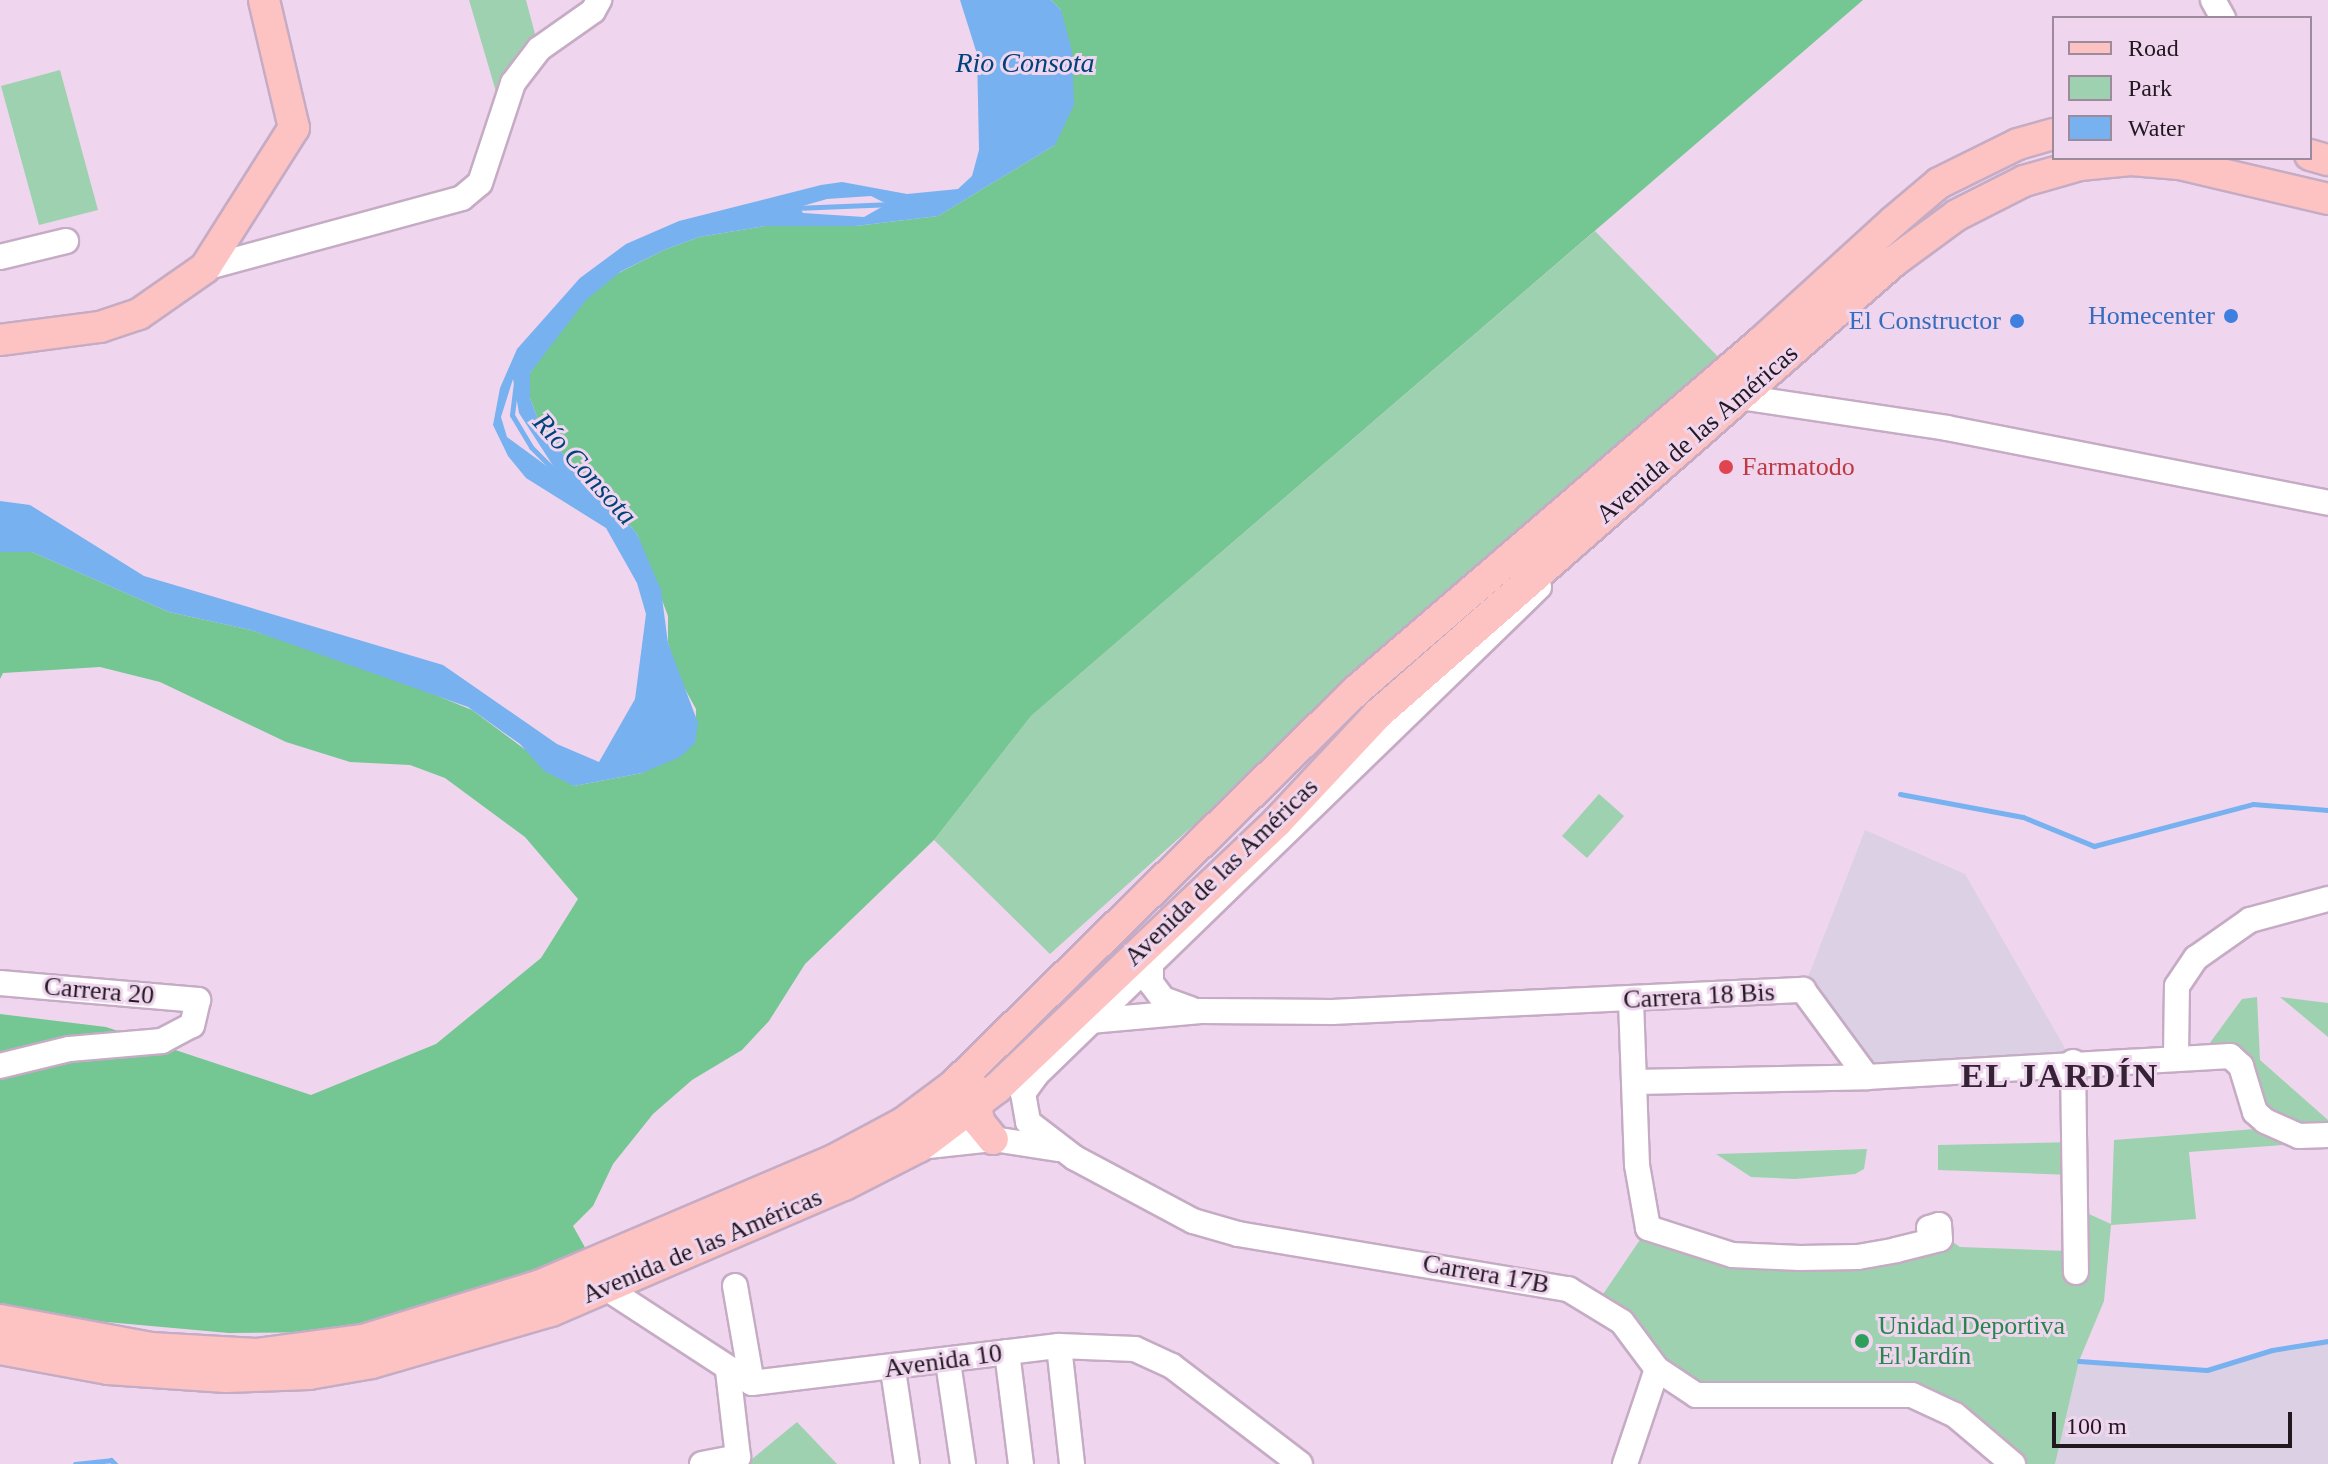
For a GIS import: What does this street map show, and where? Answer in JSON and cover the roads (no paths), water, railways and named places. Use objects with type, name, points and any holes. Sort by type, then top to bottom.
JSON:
[{"type":"main road","points":[[0,340],[100,327],[139,314],[205,268],[294,128],[264,0]]},
{"type":"main road","name":"Avenida de las Américas","points":[[0,1349],[108,1369],[226,1377],[309,1374],[485,1334],[903,1123],[954,1085],[1268,775],[1492,570],[1760,343],[1939,183],[2018,144],[2052,135]]},
{"type":"main road","name":"Avenida de las Américas","points":[[0,1320],[151,1348],[256,1354],[303,1351],[599,1276],[919,1147],[973,1106],[1061,1028],[1277,822],[1378,714],[1893,262],[1957,215],[2024,181],[2080,165],[2131,160],[2179,164],[2328,199]]},
{"type":"main road","points":[[1740,397],[1730,383],[1760,343]]},
{"type":"main road","points":[[1154,937],[1193,885],[1276,801],[1279,786],[1268,775]]},
{"type":"main road","points":[[993,1139],[973,1106],[972,1090],[980,1074],[1026,1027],[1037,1004]]},
{"type":"street","points":[[205,268],[462,198],[480,183],[513,83],[539,49],[593,11],[599,0]]},
{"type":"street","points":[[0,257],[66,241]]},
{"type":"street","points":[[1740,397],[1947,428],[2328,503]]},
{"type":"street","points":[[1094,1020],[1519,610],[1591,527]]},
{"type":"street","points":[[2176,1056],[2177,986],[2196,958],[2250,920],[2328,899]]},
{"type":"street","points":[[1149,967],[1154,937]]},
{"type":"street","name":"Carrera 18 Bis","points":[[1149,967],[1151,983],[1163,999],[1201,1011]]},
{"type":"street","name":"Carrera 20","points":[[0,983],[198,1000],[192,1025],[162,1041],[69,1049],[0,1066]]},
{"type":"street","name":"Carrera 18 Bis","points":[[1061,1028],[1094,1020],[1201,1011],[1631,1001],[1803,990],[1867,1077]]},
{"type":"street","points":[[1631,1001],[1638,1179],[1648,1228],[1732,1255],[1800,1258],[1858,1257],[1931,1239]]},
{"type":"street","name":"Carrera 17B","points":[[1094,1020],[1023,1093],[1028,1122],[1061,1149],[1169,1212],[1238,1234],[1568,1289],[1622,1322],[1657,1369],[1696,1395]]},
{"type":"street","points":[[1635,1082],[1867,1077],[2176,1056],[2230,1056],[2241,1066],[2255,1112],[2299,1136],[2328,1135]]},
{"type":"street","points":[[2073,1062],[2076,1272]]},
{"type":"street","name":"Carrera 17B","points":[[919,1147],[993,1139],[1061,1149]]},
{"type":"street","points":[[599,1276],[728,1371],[752,1383]]},
{"type":"street","points":[[735,1286],[752,1383]]},
{"type":"street","points":[[1059,1346],[1072,1464]]},
{"type":"street","name":"Avenida 10","points":[[752,1383],[893,1370],[1059,1346],[1135,1349],[1172,1366],[1300,1464]]},
{"type":"street","points":[[1007,1352],[1021,1464]]},
{"type":"street","points":[[948,1362],[963,1464]]},
{"type":"street","points":[[1625,1464],[1648,1410],[1657,1369]]},
{"type":"street","points":[[893,1370],[907,1464]]},
{"type":"street","points":[[702,1464],[738,1457],[728,1371]]},
{"type":"street","points":[[1648,1410],[1696,1395],[1912,1395],[1955,1415],[2013,1464]]},
{"type":"water","name":"Rio Consota","points":[[960,0],[1051,0],[1061,10],[1072,51],[1074,105],[1055,145],[938,216],[856,226],[765,226],[699,237],[664,250],[620,272],[586,300],[530,373],[530,398],[544,436],[596,485],[637,534],[661,590],[668,643],[698,723],[695,743],[680,757],[642,773],[574,786],[544,771],[520,744],[468,707],[251,630],[169,612],[32,552],[0,552],[0,501],[30,505],[144,576],[443,665],[557,744],[599,762],[635,699],[646,614],[637,583],[606,528],[526,478],[508,456],[493,425],[500,388],[517,349],[580,278],[626,244],[679,221],[842,182],[907,194],[958,189],[972,176],[979,150],[977,54]],"holes":[[[871,196],[887,204],[864,217],[803,213],[799,207],[827,199]],[[513,379],[519,413],[559,475],[507,437],[501,417]]]},
{"type":"waterway","name":"Río Consota","points":[[795,208],[893,204]]},
{"type":"waterway","name":"Río Consota","points":[[517,374],[512,415],[531,447],[564,480]]},
{"type":"waterway","points":[[1900,794],[2023,817],[2094,846],[2253,804],[2328,810]]},
{"type":"waterway","points":[[2079,1361],[2207,1370],[2272,1350],[2328,1341]]},
{"type":"waterway","points":[[75,1464],[111,1460],[115,1464]]},
{"type":"place","name":"Homecenter","points":[[2231,316]]},
{"type":"place","name":"El Constructor","points":[[2017,321]]},
{"type":"place","name":"Farmatodo","points":[[1726,467]]},
{"type":"place","name":"Unidad Deportiva El Jardín","points":[[1862,1341]]},
{"type":"district","name":"EL JARDÍN","points":[[2060,1076]]}]
